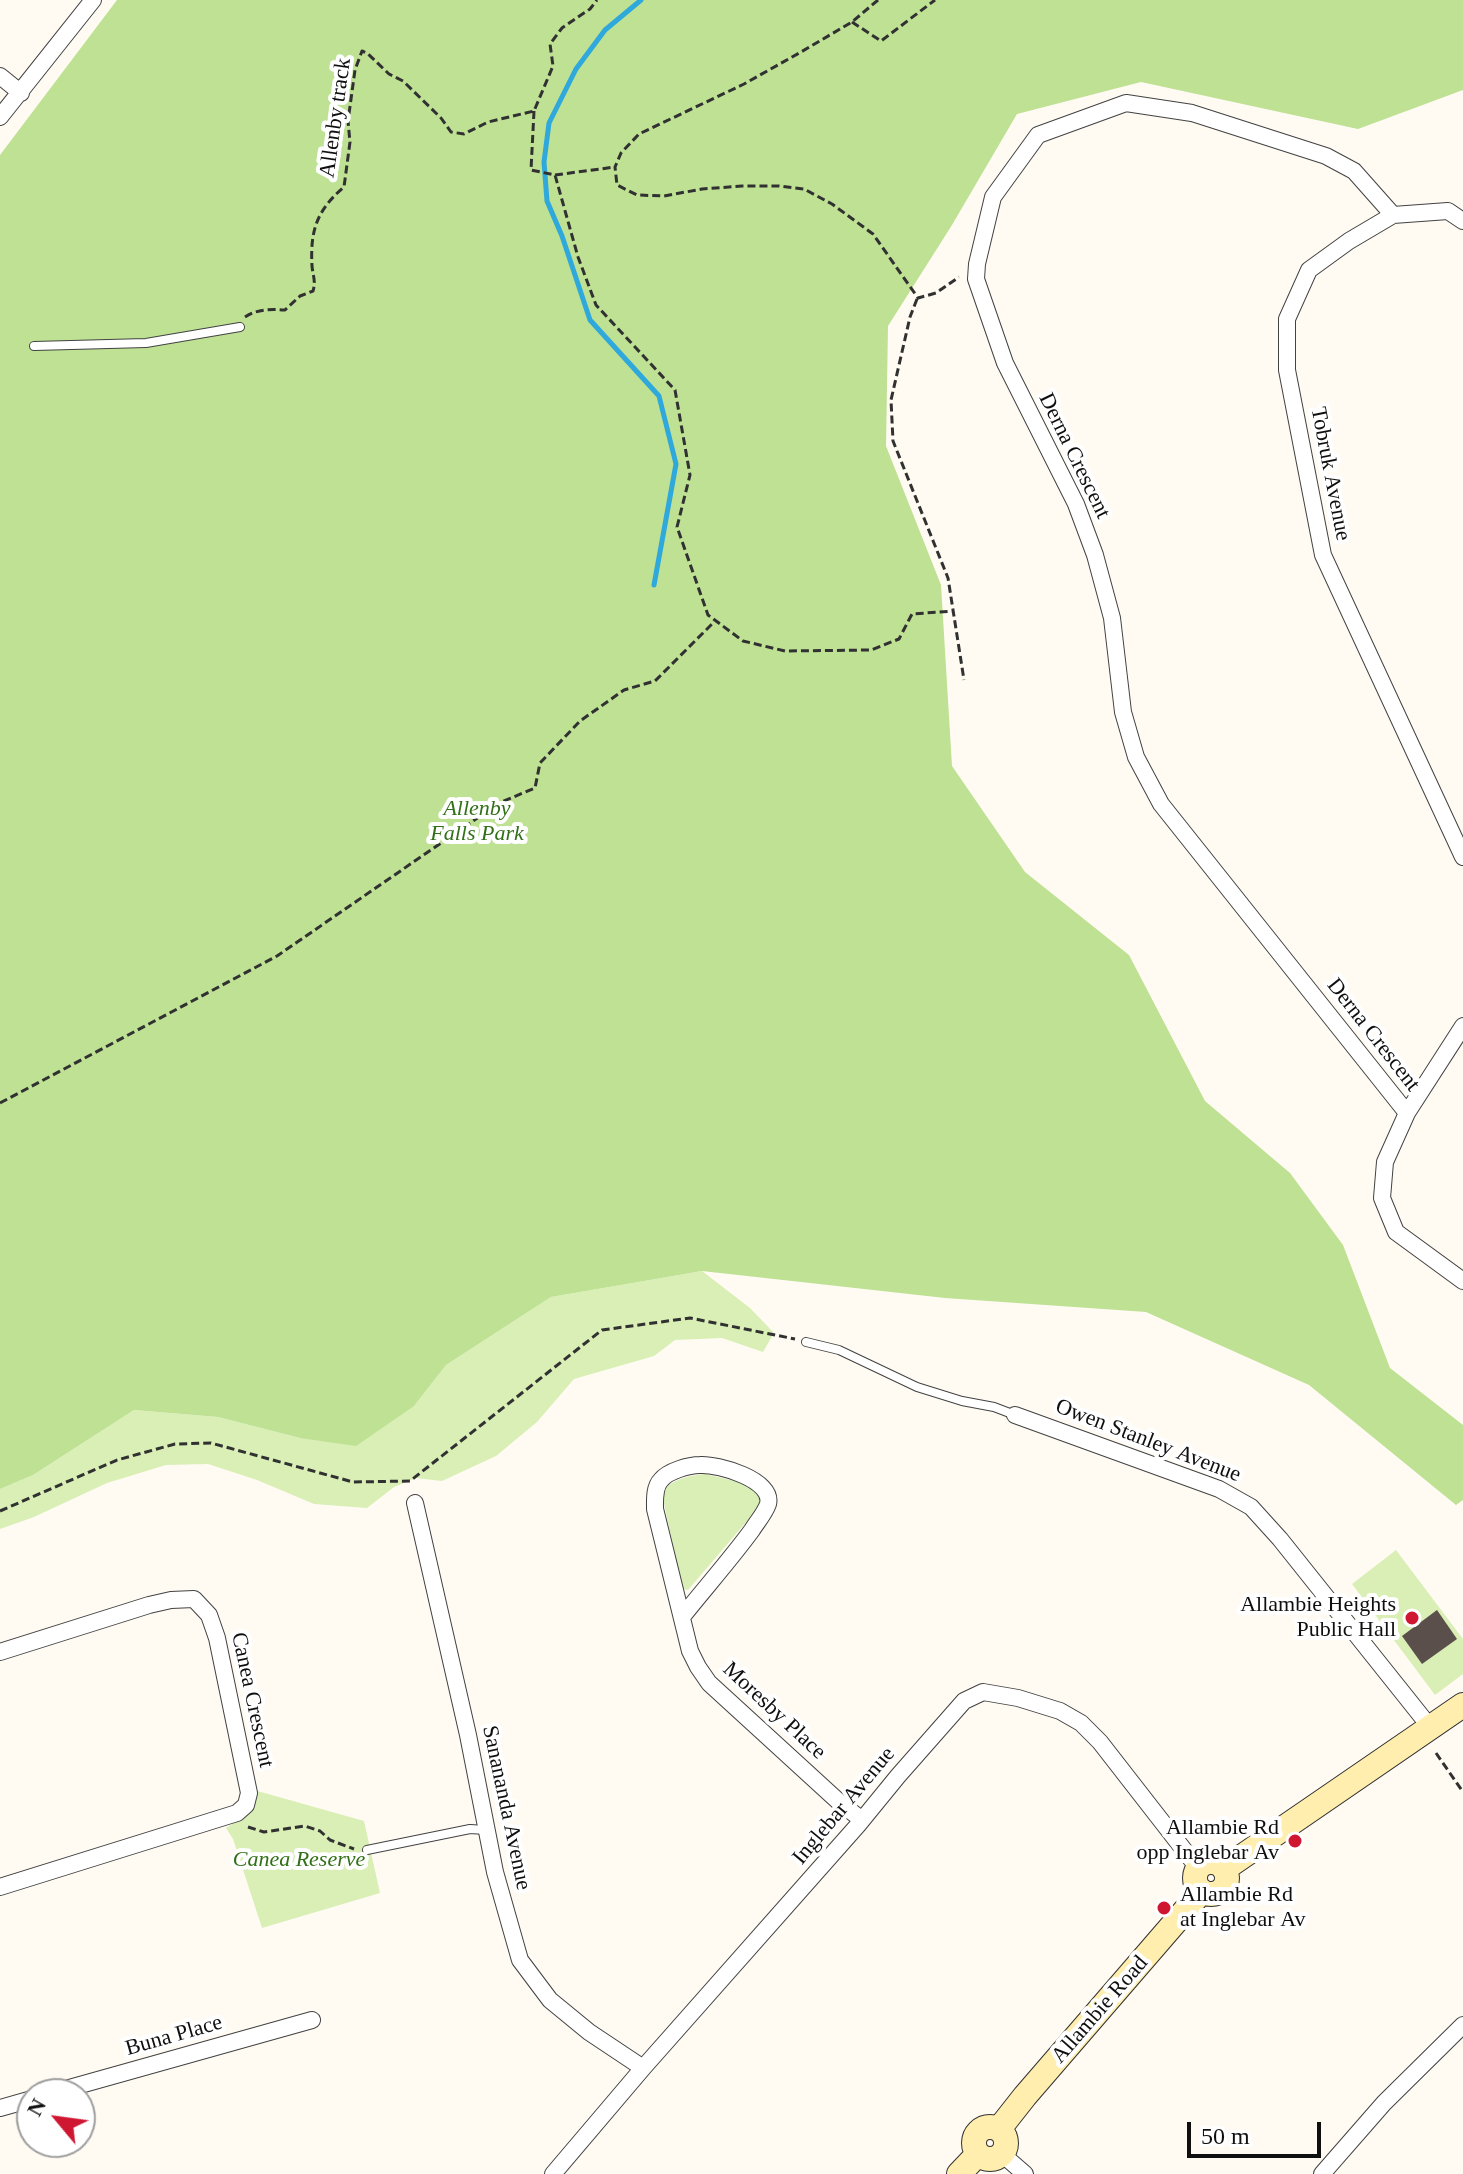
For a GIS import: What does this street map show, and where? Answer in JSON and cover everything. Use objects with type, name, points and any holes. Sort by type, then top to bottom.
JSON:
[{"type":"main road","points":[[1200,1880],[1202,1865],[1211,1862],[1224,1869],[1463,1705]]},
{"type":"main road","name":"Allambie Road","points":[[990,2154],[974,2145],[976,2134],[984,2127],[999,2129],[1200,1880]]},
{"type":"main road","points":[[959,2174],[990,2154]]},
{"type":"street","points":[[0,117],[93,0]]},
{"type":"street","points":[[0,76],[21,93]]},
{"type":"street","name":"Derna Crescent","points":[[1393,215],[1354,171],[1326,156],[1192,113],[1126,103],[1038,135],[993,197],[976,279],[1005,363],[1076,504],[1095,555],[1112,618],[1123,712],[1136,757],[1161,804],[1407,1113]]},
{"type":"street","points":[[1393,215],[1448,211],[1463,221]]},
{"type":"street","name":"Tobruk Avenue","points":[[1393,215],[1309,270],[1287,319],[1287,370],[1323,555],[1463,857]]},
{"type":"street","points":[[1463,1026],[1407,1113],[1385,1162],[1382,1198],[1396,1232],[1463,1281]]},
{"type":"street","name":"Owen Stanley Avenue","points":[[1015,1415],[1219,1489],[1251,1507],[1430,1727]]},
{"type":"street","name":"Moresby Place","points":[[682,1617],[767,1507],[769,1499],[766,1489],[751,1478],[699,1464],[659,1480],[655,1509],[690,1651],[709,1683],[862,1820]]},
{"type":"street","name":"Sanananda Avenue","points":[[415,1503],[495,1872],[520,1960],[550,2000],[589,2032],[643,2068]]},
{"type":"street","name":"Canea Crescent","points":[[0,1652],[149,1605],[194,1599],[209,1615],[217,1638],[249,1793],[246,1805],[237,1813],[0,1887]]},
{"type":"street","name":"Inglebar Avenue","points":[[553,2174],[964,1701],[983,1692],[1046,1706],[1081,1723],[1100,1742],[1200,1880]]},
{"type":"street","name":"Buna Place","points":[[96,2081],[312,2020]]},
{"type":"street","points":[[1322,2174],[1384,2103],[1463,2025]]},
{"type":"street","points":[[990,2154],[1025,2174]]},
{"type":"lane","points":[[34,346],[146,343],[240,327]]},
{"type":"lane","name":"Owen Stanley Avenue","points":[[806,1342],[839,1350],[917,1387],[1015,1415]]},
{"type":"lane","points":[[367,1850],[470,1829],[487,1830]]},
{"type":"path","points":[[597,0],[590,9],[562,28],[550,44],[553,66],[534,111],[531,170],[555,175],[615,167]]},
{"type":"path","points":[[878,0],[852,22],[744,84],[639,134],[621,153],[615,167],[617,185],[637,195],[664,196],[742,186],[804,189],[832,204],[873,234],[918,298]]},
{"type":"path","points":[[852,22],[881,41],[935,0]]},
{"type":"path","name":"Allenby track","points":[[240,327],[238,322],[252,312],[285,310],[300,296],[313,291],[316,282],[312,265],[317,218],[344,187],[350,142],[348,121],[355,70],[362,51],[389,74],[403,81],[451,132],[464,134],[488,122],[534,111]]},
{"type":"path","points":[[555,175],[578,257],[596,305],[675,390],[690,475],[677,527],[708,615],[743,641],[785,651],[871,650],[899,639],[912,614],[953,611]]},
{"type":"path","points":[[918,298],[936,293],[977,264]]},
{"type":"path","points":[[918,298],[910,317],[891,400],[893,441],[948,578],[964,680]]},
{"type":"path","points":[[0,1103],[277,956],[499,803],[535,788],[540,763],[580,721],[624,690],[655,681],[715,621]]},
{"type":"path","points":[[0,1511],[117,1460],[175,1444],[211,1443],[353,1482],[410,1481],[602,1330],[690,1318],[806,1342]]},
{"type":"path","points":[[1436,1753],[1463,1792]]},
{"type":"path","points":[[222,1818],[264,1832],[305,1826],[352,1849],[367,1850]]},
{"type":"green space","name":"Allenby Falls Park","points":[[117,0],[1463,0],[1463,90],[1358,129],[1141,82],[1017,114],[888,326],[886,446],[941,585],[952,766],[1025,872],[1129,955],[1205,1101],[1290,1173],[1343,1245],[1390,1368],[1463,1425],[1463,1500],[1456,1505],[1309,1385],[1146,1312],[945,1298],[702,1271],[551,1297],[446,1365],[414,1406],[356,1446],[300,1438],[218,1417],[134,1410],[33,1475],[0,1489],[0,155]]},
{"type":"green space","points":[[702,1271],[750,1308],[774,1333],[763,1352],[722,1338],[675,1340],[654,1356],[574,1379],[537,1422],[496,1456],[442,1481],[416,1478],[394,1487],[367,1508],[314,1504],[208,1464],[166,1465],[107,1483],[34,1517],[0,1529],[0,1489],[33,1475],[134,1410],[218,1417],[300,1438],[414,1406],[446,1365],[551,1297]]},
{"type":"green space","points":[[705,1474],[743,1483],[760,1492],[761,1501],[688,1590],[683,1589],[681,1584],[663,1499],[664,1489],[683,1478]]},
{"type":"green space","name":"Allambie Heights Public Hall","points":[[1396,1550],[1463,1639],[1463,1674],[1435,1695],[1352,1584]]},
{"type":"green space","name":"Canea Reserve","points":[[254,1790],[364,1821],[380,1893],[262,1928],[233,1839],[226,1828],[248,1814]]},
{"type":"building","points":[[1437,1610],[1457,1639],[1422,1664],[1402,1636]]},
{"type":"waterway","points":[[641,0],[605,30],[576,69],[549,123],[544,162],[547,201],[590,320],[659,396],[676,464],[654,585]]},
{"type":"place","name":"Allambie Heights Public Hall","points":[[1412,1618]]},
{"type":"place","name":"Allambie Rd opp Inglebar Av","points":[[1295,1841]]},
{"type":"place","name":"Allambie Rd at Inglebar Av","points":[[1164,1908]]}]
